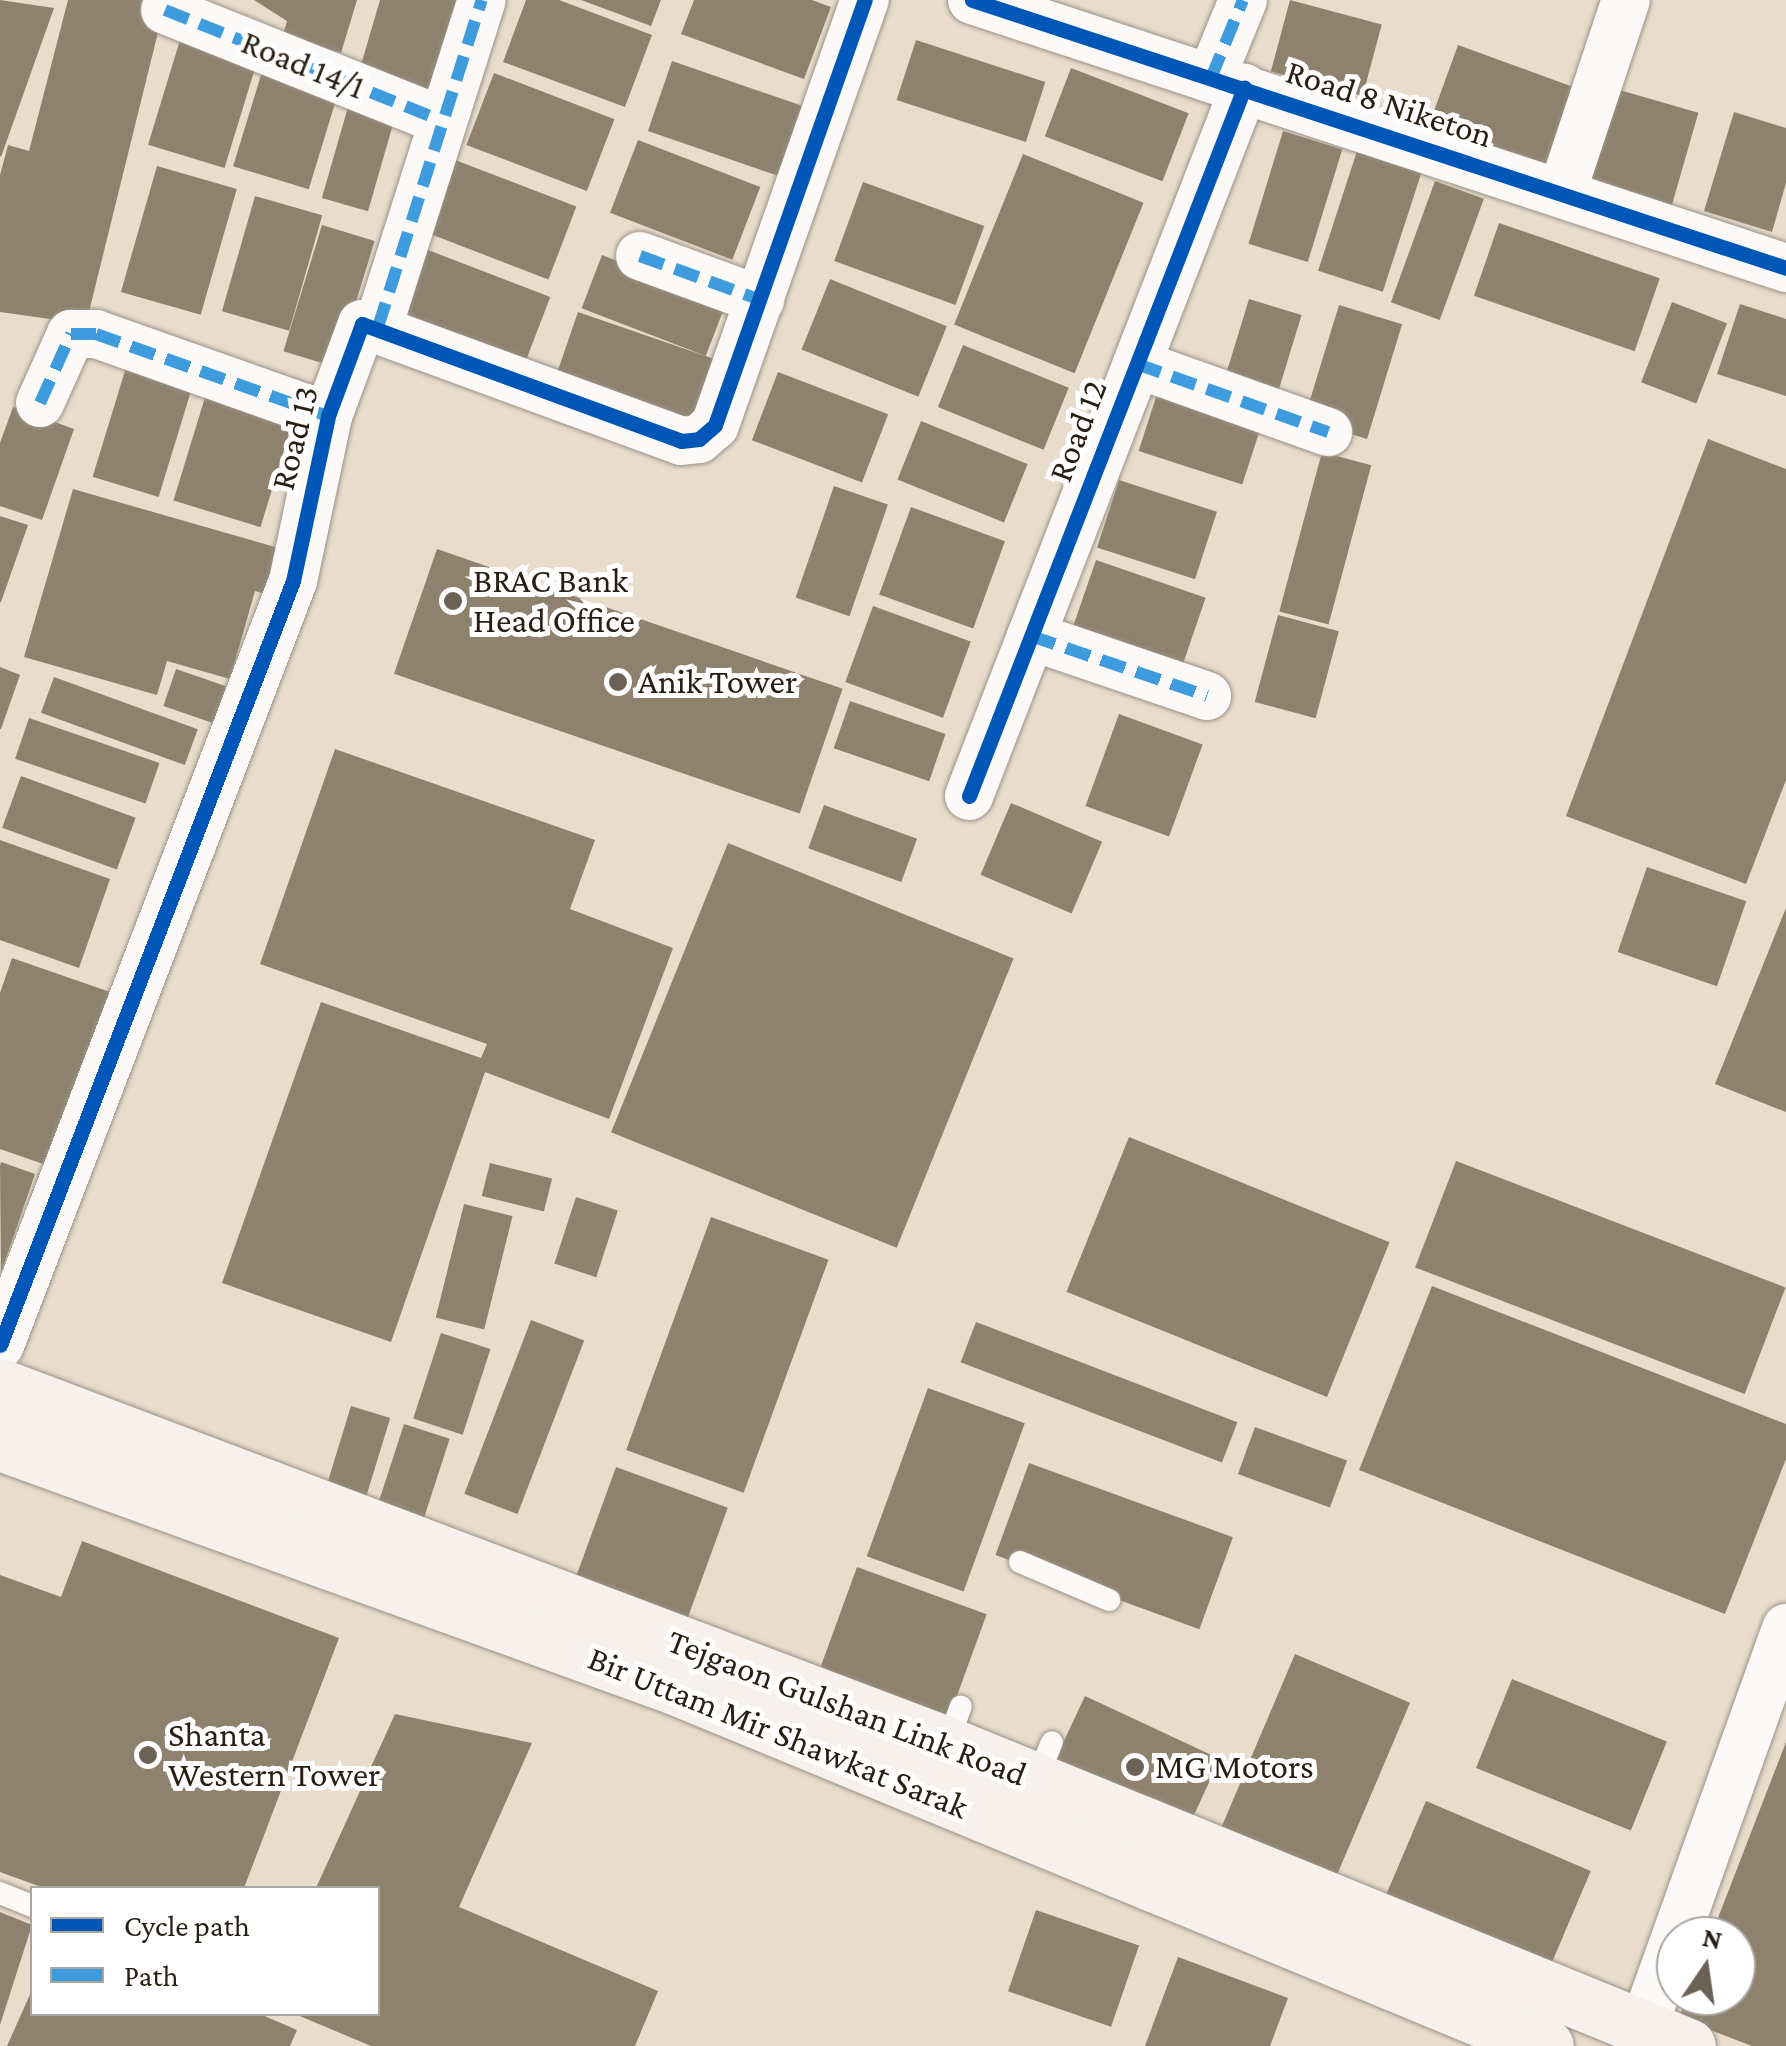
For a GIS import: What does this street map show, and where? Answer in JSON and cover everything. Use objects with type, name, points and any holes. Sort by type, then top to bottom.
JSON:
[{"type":"main road","name":"Tejgaon Gulshan Link Road","points":[[0,1386],[954,1725],[1044,1761],[1666,2037]]},
{"type":"main road","name":"Bir Uttam Mir Shawkat Sarak","points":[[0,1443],[674,1687],[1546,2046]]},
{"type":"street","points":[[482,0],[440,120],[378,327],[680,441],[715,426],[865,0]]},
{"type":"street","name":"Road 8 Niketon","points":[[972,0],[1786,268]]},
{"type":"street","name":"Road 12","points":[[969,796],[1137,364],[1228,83],[1242,0]]},
{"type":"street","points":[[1562,192],[1626,0]]},
{"type":"street","name":"Road 14/1","points":[[165,10],[440,120]]},
{"type":"street","points":[[640,256],[760,300]]},
{"type":"street","name":"Road 13","points":[[0,1345],[293,581],[328,416],[356,334],[362,324],[378,327]]},
{"type":"street","points":[[40,403],[71,334],[96,334],[328,416]]},
{"type":"street","points":[[1137,364],[1328,432]]},
{"type":"street","points":[[1031,636],[1208,696]]},
{"type":"street","points":[[1666,2037],[1786,1628]]},
{"type":"lane","points":[[1020,1562],[1109,1600]]},
{"type":"lane","points":[[0,1893],[30,1905]]},
{"type":"building","points":[[0,0],[54,8],[1,157],[0,156]]},
{"type":"building","points":[[68,0],[166,0],[86,324],[0,312],[0,175],[8,145],[29,151]]},
{"type":"building","points":[[254,0],[357,0],[341,53],[283,35],[287,21]]},
{"type":"building","points":[[380,0],[464,0],[432,105],[356,82]]},
{"type":"building","points":[[526,0],[559,0],[652,35],[625,107],[503,62]]},
{"type":"building","points":[[581,0],[661,0],[651,26]]},
{"type":"building","points":[[694,0],[812,0],[831,7],[804,79],[681,34]]},
{"type":"building","points":[[1290,0],[1382,25],[1363,96],[1271,71]]},
{"type":"building","points":[[184,27],[261,50],[225,168],[148,145]]},
{"type":"building","points":[[916,40],[1045,82],[1026,142],[897,100]]},
{"type":"building","points":[[1458,45],[1577,88],[1546,176],[1426,132]]},
{"type":"building","points":[[672,61],[810,109],[786,179],[648,131]]},
{"type":"building","points":[[265,62],[341,85],[309,189],[233,166]]},
{"type":"building","points":[[1071,68],[1189,113],[1162,181],[1045,136]]},
{"type":"building","points":[[494,73],[614,119],[587,191],[466,145]]},
{"type":"building","points":[[1609,87],[1698,113],[1669,214],[1580,188]]},
{"type":"building","points":[[350,100],[396,113],[368,211],[322,198]]},
{"type":"building","points":[[1734,112],[1786,128],[1786,183],[1772,232],[1704,211]]},
{"type":"building","points":[[1283,131],[1342,149],[1308,262],[1249,244]]},
{"type":"building","points":[[638,140],[760,187],[732,260],[610,213]]},
{"type":"building","points":[[1357,151],[1422,172],[1383,292],[1318,271]]},
{"type":"building","points":[[1023,154],[1144,203],[1075,373],[954,325]]},
{"type":"building","points":[[455,160],[576,207],[548,279],[427,233]]},
{"type":"building","points":[[157,166],[237,189],[201,315],[121,292]]},
{"type":"building","points":[[1435,181],[1484,199],[1440,320],[1391,302]]},
{"type":"building","points":[[863,182],[984,226],[955,305],[834,261]]},
{"type":"building","points":[[255,196],[322,215],[289,331],[222,311]]},
{"type":"building","points":[[1499,223],[1660,278],[1635,351],[1474,296]]},
{"type":"building","points":[[322,225],[375,241],[336,367],[283,351]]},
{"type":"building","points":[[428,250],[550,297],[522,370],[400,323]]},
{"type":"building","points":[[602,255],[726,303],[706,356],[582,308]]},
{"type":"building","points":[[830,279],[947,326],[918,397],[802,349]]},
{"type":"building","points":[[1249,299],[1302,315],[1272,413],[1219,397]]},
{"type":"building","points":[[1672,302],[1727,323],[1696,403],[1641,382]]},
{"type":"building","points":[[1740,304],[1786,319],[1786,396],[1717,374]]},
{"type":"building","points":[[1339,305],[1402,324],[1367,439],[1304,420]]},
{"type":"building","points":[[578,312],[715,359],[690,433],[553,386]]},
{"type":"building","points":[[963,345],[1069,388],[1044,450],[938,407]]},
{"type":"building","points":[[128,361],[194,381],[159,497],[93,477]]},
{"type":"building","points":[[778,372],[888,414],[862,482],[752,440]]},
{"type":"building","points":[[210,381],[297,408],[260,527],[173,501]]},
{"type":"building","points":[[1158,391],[1262,425],[1242,485],[1139,451]]},
{"type":"building","points":[[13,407],[74,429],[42,520],[0,506],[0,443]]},
{"type":"building","points":[[921,421],[1028,464],[1004,522],[897,479]]},
{"type":"building","points":[[1708,439],[1786,469],[1786,780],[1746,884],[1566,816]]},
{"type":"building","points":[[1322,452],[1371,465],[1329,625],[1279,611]]},
{"type":"building","points":[[1119,480],[1217,512],[1195,579],[1097,548]]},
{"type":"building","points":[[834,486],[888,505],[849,616],[796,598]]},
{"type":"building","points":[[73,489],[303,555],[290,601],[255,591],[230,679],[167,661],[157,695],[24,657]]},
{"type":"building","points":[[911,507],[1005,541],[973,629],[879,594]]},
{"type":"building","points":[[0,516],[28,525],[1,602],[0,602]]},
{"type":"building","name":"Anik Tower","points":[[437,549],[843,689],[800,813],[394,674]]},
{"type":"building","points":[[1096,560],[1206,598],[1179,674],[1070,637]]},
{"type":"building","points":[[873,606],[971,642],[943,718],[845,682]]},
{"type":"building","points":[[1278,615],[1339,631],[1316,718],[1255,702]]},
{"type":"building","points":[[0,667],[20,675],[1,729],[0,729]]},
{"type":"building","points":[[176,669],[226,686],[213,723],[163,706]]},
{"type":"building","points":[[54,677],[198,729],[185,765],[41,713]]},
{"type":"building","points":[[850,701],[945,734],[929,781],[834,748]]},
{"type":"building","points":[[1119,714],[1203,744],[1169,837],[1085,806]]},
{"type":"building","points":[[29,718],[159,763],[145,804],[15,759]]},
{"type":"building","points":[[335,749],[595,840],[570,909],[673,948],[609,1119],[485,1072],[391,1342],[222,1283],[321,1002],[481,1058],[487,1044],[260,964]]},
{"type":"building","points":[[21,776],[136,818],[117,869],[2,828]]},
{"type":"building","points":[[1011,803],[1102,842],[1072,913],[981,875]]},
{"type":"building","points":[[824,805],[917,839],[901,882],[808,848]]},
{"type":"building","points":[[0,840],[110,879],[79,968],[0,940]]},
{"type":"building","points":[[728,843],[1014,958],[897,1248],[611,1132]]},
{"type":"building","points":[[1647,867],[1746,901],[1717,986],[1618,952]]},
{"type":"building","points":[[1786,908],[1786,1112],[1715,1084]]},
{"type":"building","points":[[12,958],[113,993],[52,1167],[0,1149],[0,993]]},
{"type":"building","points":[[1129,1137],[1390,1242],[1327,1397],[1066,1292]]},
{"type":"building","points":[[1456,1161],[1786,1288],[1745,1394],[1415,1267]]},
{"type":"building","points":[[1,1162],[35,1174],[1,1273],[0,1166]]},
{"type":"building","points":[[490,1163],[552,1178],[544,1211],[482,1196]]},
{"type":"building","points":[[576,1197],[618,1211],[596,1277],[554,1264]]},
{"type":"building","points":[[464,1204],[513,1216],[484,1330],[436,1318]]},
{"type":"building","points":[[711,1217],[828,1260],[744,1493],[626,1450]]},
{"type":"building","points":[[1432,1286],[1786,1424],[1786,1459],[1725,1614],[1359,1470]]},
{"type":"building","points":[[531,1320],[584,1340],[518,1514],[464,1494]]},
{"type":"building","points":[[976,1322],[1237,1422],[1222,1462],[961,1362]]},
{"type":"building","points":[[441,1333],[490,1349],[463,1435],[413,1419]]},
{"type":"building","points":[[928,1388],[1025,1423],[964,1591],[867,1556]]},
{"type":"building","points":[[351,1406],[390,1418],[364,1504],[325,1492]]},
{"type":"building","points":[[404,1424],[450,1439],[424,1519],[378,1504]]},
{"type":"building","points":[[1255,1427],[1347,1461],[1330,1508],[1238,1474]]},
{"type":"building","points":[[1029,1463],[1233,1537],[1199,1629],[995,1555]]},
{"type":"building","points":[[616,1467],[728,1508],[684,1628],[572,1587]]},
{"type":"building","name":"Shanta Western Tower","points":[[82,1541],[339,1638],[245,1886],[38,1886],[0,1872],[0,1575],[61,1597]]},
{"type":"building","points":[[857,1567],[987,1614],[944,1731],[815,1684]]},
{"type":"building","points":[[1295,1654],[1410,1703],[1328,1897],[1213,1848]]},
{"type":"building","points":[[1512,1679],[1667,1742],[1631,1831],[1476,1768]]},
{"type":"building","name":"MG Motors","points":[[1085,1696],[1220,1759],[1183,1838],[1048,1775]]},
{"type":"building","points":[[395,1714],[532,1743],[459,1907],[658,1991],[635,2046],[371,2046],[300,2016],[380,2016],[380,1886],[317,1886]]},
{"type":"building","points":[[1786,1742],[1786,2046],[1752,2046],[1679,2018],[1756,2016],[1756,1916],[1719,1916]]},
{"type":"building","points":[[1426,1801],[1591,1871],[1545,1980],[1380,1910]]},
{"type":"building","points":[[1036,1910],[1139,1945],[1111,2027],[1008,1991]]},
{"type":"building","points":[[0,1912],[30,1924],[30,1931],[0,2025]]},
{"type":"building","points":[[1178,1957],[1288,1998],[1270,2046],[1145,2046]]},
{"type":"building","points":[[30,1994],[30,2016],[265,2016],[297,2030],[290,2046],[7,2046]]},
{"type":"marked path","points":[[378,327],[482,0]]},
{"type":"marked path","points":[[1211,78],[1243,0]]},
{"type":"marked path","points":[[165,10],[440,120]]},
{"type":"marked path","points":[[640,256],[760,300]]},
{"type":"marked path","points":[[40,403],[71,334],[96,334],[328,416]]},
{"type":"marked path","points":[[1137,364],[1328,432]]},
{"type":"marked path","points":[[1031,636],[1207,696]]},
{"type":"cycle path","points":[[0,1345],[293,581],[328,416],[362,324],[681,441],[699,439],[715,425],[865,0]]},
{"type":"cycle path","points":[[972,0],[1786,268]]},
{"type":"cycle path","points":[[969,796],[1244,88]]},
{"type":"place","name":"BRAC Bank Head Office","points":[[453,601]]},
{"type":"place","name":"Anik Tower","points":[[618,682]]},
{"type":"place","name":"Shanta Western Tower","points":[[148,1755]]},
{"type":"place","name":"MG Motors","points":[[1135,1767]]}]
